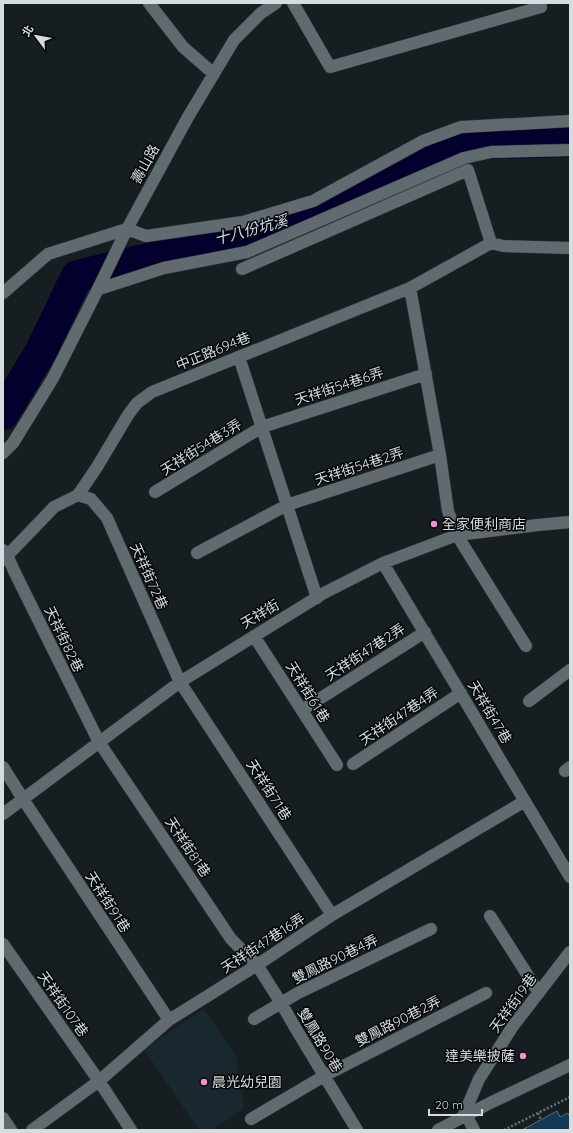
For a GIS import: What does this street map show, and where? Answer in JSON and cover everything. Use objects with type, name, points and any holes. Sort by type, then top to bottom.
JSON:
[{"type":"street","points":[[149,3],[183,47],[214,74]]},
{"type":"street","name":"壽山路","points":[[3,453],[13,443],[53,378],[99,288],[124,234],[188,117],[234,40],[261,14],[276,3]]},
{"type":"street","points":[[293,3],[330,67],[517,8],[541,7]]},
{"type":"street","points":[[3,293],[48,254],[124,234],[146,236],[242,222],[313,201],[423,140],[461,127],[570,121]]},
{"type":"street","points":[[99,288],[164,268],[247,252],[464,158],[491,152],[570,150]]},
{"type":"street","points":[[242,269],[468,170],[491,243],[503,246],[570,248]]},
{"type":"street","name":"中正路694巷","points":[[4,555],[54,507],[78,495],[97,467],[128,415],[138,403],[152,392],[410,288],[491,243]]},
{"type":"street","points":[[410,288],[440,455],[448,511],[457,535],[526,646]]},
{"type":"street","points":[[239,357],[317,598]]},
{"type":"street","name":"天祥街54巷6弄","points":[[262,427],[426,374]]},
{"type":"street","name":"天祥街54巷3弄","points":[[156,492],[262,427]]},
{"type":"street","name":"天祥街54巷2弄","points":[[197,553],[287,505],[440,455]]},
{"type":"street","name":"天祥街72巷","points":[[78,495],[91,500],[107,518],[180,682]]},
{"type":"street","name":"天祥街","points":[[3,814],[180,682],[317,598],[383,563],[457,535],[570,522]]},
{"type":"street","name":"天祥街82巷","points":[[4,555],[99,742]]},
{"type":"street","name":"天祥街47巷","points":[[383,563],[569,875]]},
{"type":"street","name":"天祥街47巷2弄","points":[[302,710],[425,632]]},
{"type":"street","name":"天祥街61巷","points":[[254,636],[337,765]]},
{"type":"street","points":[[529,700],[570,670]]},
{"type":"street","name":"天祥街71巷","points":[[180,682],[332,915]]},
{"type":"street","name":"天祥街47巷4弄","points":[[354,764],[461,693]]},
{"type":"street","name":"天祥街81巷","points":[[99,742],[231,939],[257,965]]},
{"type":"street","name":"天祥街91巷","points":[[3,767],[169,1020]]},
{"type":"street","name":"天祥街47巷16弄","points":[[32,1130],[99,1081],[169,1020],[257,965],[332,915],[524,801]]},
{"type":"street","points":[[490,916],[539,993]]},
{"type":"street","name":"雙鳳路90巷4弄","points":[[254,1019],[281,1003],[431,929]]},
{"type":"street","name":"天祥街107巷","points":[[3,944],[99,1081],[131,1130]]},
{"type":"street","name":"天祥街19巷","points":[[465,1116],[479,1080],[512,1026],[570,952]]},
{"type":"street","name":"雙鳳路90巷","points":[[257,965],[357,1130]]},
{"type":"street","name":"雙鳳路90巷2弄","points":[[251,1119],[324,1076],[486,993]]},
{"type":"street","points":[[438,1130],[490,1103],[570,1065]]},
{"type":"street","points":[[465,1116],[474,1130]]},
{"type":"street","points":[[3,1118],[11,1130]]},
{"type":"path","points":[[504,1130],[570,1097]]},
{"type":"path","points":[[538,1113],[541,1120]]},
{"type":"shaded area","name":"晨光幼兒園","points":[[204,1009],[236,1056],[244,1109],[212,1130],[199,1130],[144,1049]]},
{"type":"building","points":[[557,1111],[560,1117],[568,1113],[570,1117],[570,1130],[522,1130]]},
{"type":"waterway","name":"十八份坑溪","points":[[3,414],[41,351],[77,276],[152,258],[298,218],[457,144],[570,141]]},
{"type":"place","name":"全家便利商店","points":[[434,524]]},
{"type":"place","name":"達美樂披薩","points":[[523,1056]]},
{"type":"place","name":"晨光幼兒園","points":[[204,1082]]}]
